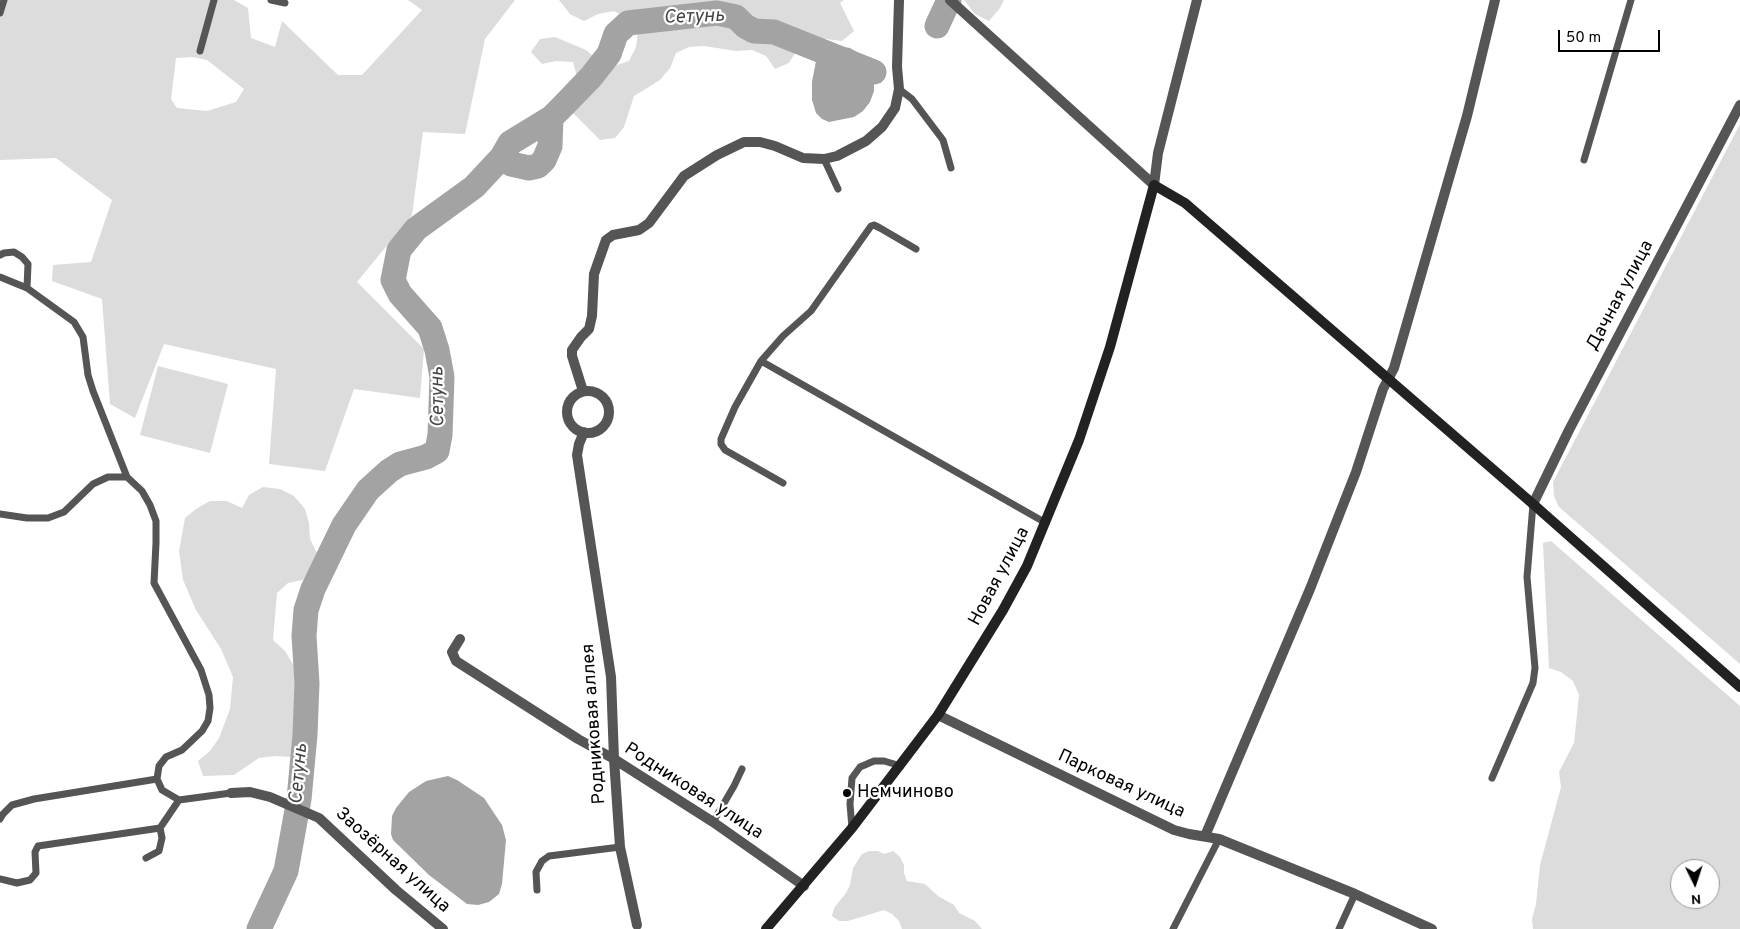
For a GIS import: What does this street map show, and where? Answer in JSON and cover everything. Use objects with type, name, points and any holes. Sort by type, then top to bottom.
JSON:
[{"type":"street","points":[[584,391],[572,356],[572,350],[588,329],[592,316],[594,274],[606,240],[614,235],[639,230],[648,223],[684,176],[717,155],[744,142],[760,142],[775,146],[803,158],[824,159],[837,156],[866,141],[882,127],[895,108],[899,89],[897,67],[899,0]]},
{"type":"street","points":[[950,0],[1154,184],[1185,203],[1740,687]]},
{"type":"street","points":[[1154,184],[1158,153],[1196,0]]},
{"type":"street","points":[[1205,836],[1314,580],[1356,472],[1383,389],[1394,368],[1464,125],[1494,0]]},
{"type":"street","name":"Дачная улица","points":[[1532,504],[1740,105]]},
{"type":"street","name":"Новая улица","points":[[766,929],[852,828],[938,715],[1003,610],[1027,566],[1080,440],[1110,347],[1154,184]]},
{"type":"street","points":[[592,391],[599,394],[605,400],[609,407],[609,416],[606,423],[600,429],[593,432],[584,432],[577,430],[571,424],[567,408],[576,394],[592,391]]},
{"type":"street","name":"Родниковая аллея","points":[[584,432],[577,455],[611,677],[620,847],[637,925]]},
{"type":"street","name":"Родниковая улица","points":[[460,639],[452,652],[456,661],[713,822],[804,886]]},
{"type":"street","name":"Парковая улица","points":[[938,715],[1174,830],[1188,834],[1220,838],[1432,929]]},
{"type":"street","name":"Заозёрная улица","points":[[231,793],[250,792],[270,797],[319,818],[396,890],[443,929]]},
{"type":"lane","points":[[0,13],[4,0]]},
{"type":"lane","points":[[200,51],[214,0]]},
{"type":"lane","points":[[272,0],[285,3]]},
{"type":"lane","points":[[1584,160],[1631,0]]},
{"type":"lane","points":[[899,89],[912,99],[942,140],[951,168]]},
{"type":"lane","points":[[824,159],[838,189]]},
{"type":"lane","points":[[783,483],[725,450],[721,440],[735,407],[761,361],[783,336],[810,312],[871,226],[874,225],[880,228],[916,250]]},
{"type":"lane","points":[[0,255],[14,252],[28,264],[27,288]]},
{"type":"lane","points":[[0,277],[27,288],[74,322],[83,337],[88,375],[93,392],[127,477],[142,491],[156,521],[154,583],[158,594],[202,670],[209,695],[208,722],[202,731],[182,750],[166,757],[159,766],[157,779],[162,790],[179,800],[231,793]]},
{"type":"lane","points":[[761,361],[1046,523]]},
{"type":"lane","points":[[0,514],[27,518],[48,518],[64,512],[93,484],[108,477],[127,477]]},
{"type":"lane","points":[[1492,778],[1533,683],[1535,668],[1527,577],[1532,504]]},
{"type":"lane","points":[[852,828],[850,804],[852,778],[860,767],[874,761],[884,761],[901,766]]},
{"type":"lane","points":[[713,822],[742,769]]},
{"type":"lane","points":[[0,819],[12,805],[34,799],[157,779]]},
{"type":"lane","points":[[146,858],[159,851],[162,838],[160,828],[179,800]]},
{"type":"lane","points":[[0,879],[17,883],[30,880],[36,873],[35,852],[38,846],[160,828]]},
{"type":"lane","points":[[1172,929],[1220,838]]},
{"type":"lane","points":[[538,890],[536,872],[542,861],[550,856],[620,847]]},
{"type":"lane","points":[[1339,929],[1354,894]]},
{"type":"shaded area","points":[[0,0],[234,0],[248,8],[251,38],[275,47],[282,21],[338,75],[362,75],[422,10],[408,0],[515,0],[485,39],[465,134],[423,132],[412,215],[357,282],[424,349],[420,398],[354,389],[325,471],[269,464],[276,369],[164,344],[135,418],[110,404],[102,299],[52,281],[53,265],[91,262],[112,200],[56,158],[0,160]],"holes":[[[192,57],[207,60],[244,89],[236,102],[207,111],[177,108],[171,99],[176,58]]]},
{"type":"shaded area","points":[[559,0],[844,0],[840,3],[854,31],[842,41],[826,39],[810,42],[797,50],[789,63],[775,69],[766,56],[752,50],[736,51],[704,46],[689,47],[676,53],[670,68],[660,80],[634,96],[624,127],[615,138],[600,140],[567,107],[577,77],[573,62],[556,61],[542,64],[531,52],[540,39],[555,37],[586,50],[598,60],[614,66],[629,61],[636,47],[638,32],[628,18],[614,11],[598,14],[584,21],[570,14]]},
{"type":"shaded area","points":[[964,0],[1004,0],[989,21],[975,14]]},
{"type":"shaded area","points":[[838,46],[850,48],[865,57],[874,75],[874,91],[870,102],[863,111],[854,117],[829,122],[822,119],[816,113],[812,100],[812,82],[816,61],[821,51]]},
{"type":"shaded area","points":[[1740,124],[1740,664],[1559,507],[1554,496],[1553,482]]},
{"type":"shaded area","points":[[158,366],[228,384],[210,453],[140,435]]},
{"type":"shaded area","points":[[263,487],[280,489],[294,496],[305,509],[309,523],[310,539],[317,553],[303,580],[288,583],[277,593],[273,640],[285,651],[294,666],[298,681],[298,744],[290,757],[259,758],[234,775],[203,776],[198,761],[210,751],[219,738],[230,709],[233,677],[221,649],[196,610],[183,580],[179,551],[185,518],[210,501],[227,501],[242,508],[249,495]]},
{"type":"shaded area","points":[[1551,541],[1740,706],[1740,929],[1533,929],[1532,919],[1536,904],[1540,865],[1561,787],[1559,772],[1574,743],[1579,695],[1573,681],[1561,672],[1549,668],[1543,543]]},
{"type":"shaded area","points":[[448,776],[484,798],[502,825],[506,840],[502,884],[499,894],[489,902],[478,905],[467,904],[429,875],[393,840],[391,834],[392,816],[409,792],[426,781]]},
{"type":"shaded area","points":[[869,851],[878,851],[884,854],[893,851],[900,857],[904,865],[907,881],[925,884],[938,896],[954,905],[959,913],[975,921],[982,929],[902,929],[899,921],[892,914],[884,910],[848,921],[839,921],[832,916],[834,908],[850,885],[853,868],[862,854]]},
{"type":"waterway","name":"Сетунь","points":[[937,26],[949,0]]},
{"type":"waterway","name":"Сетунь","points":[[259,929],[286,871],[299,799],[305,735],[307,683],[304,636],[306,610],[313,589],[344,525],[368,490],[389,471],[400,464],[426,457],[437,451],[440,435],[442,377],[437,350],[430,328],[400,294],[393,280],[399,250],[416,229],[474,187],[502,157],[510,143],[551,118],[591,77],[609,54],[616,34],[628,23],[717,13],[736,17],[745,26],[754,31],[774,32],[874,72]]},
{"type":"waterway","points":[[502,157],[511,164],[529,168],[538,166],[544,160],[550,146],[551,118]]},
{"type":"place","name":"Немчиново","points":[[847,793]]}]
